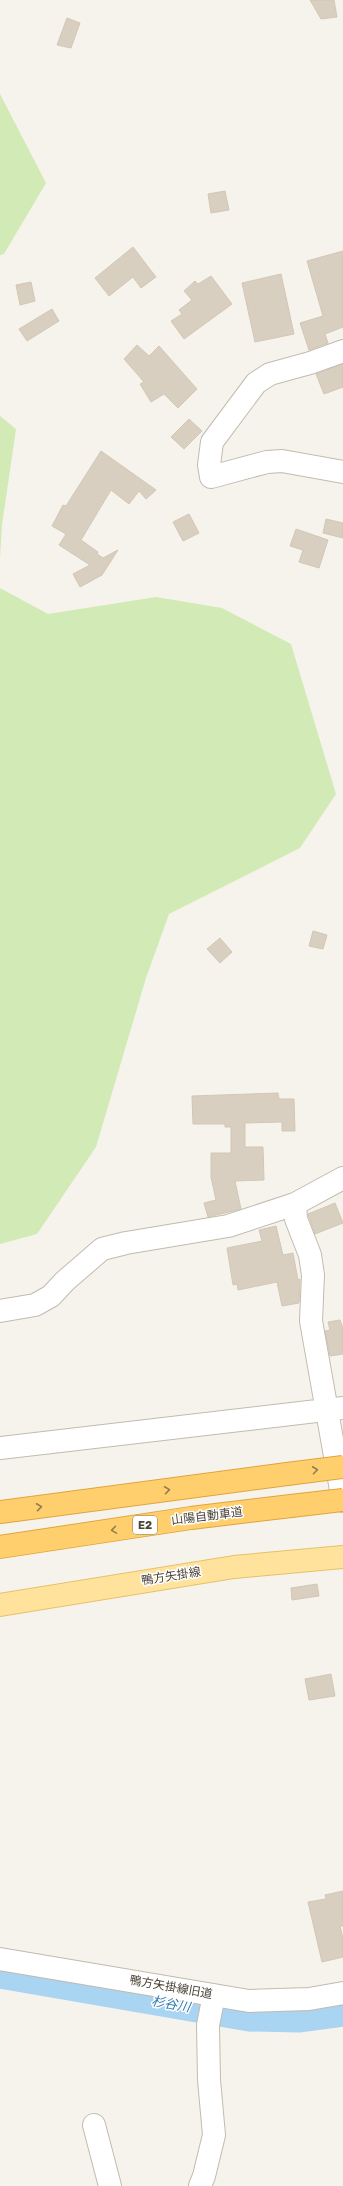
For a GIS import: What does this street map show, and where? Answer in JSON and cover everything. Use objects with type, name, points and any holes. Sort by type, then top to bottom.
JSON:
[{"type":"highway","points":[[0,1512],[343,1467]]},
{"type":"highway","name":"山陽自動車道","points":[[0,1547],[191,1518],[343,1500]]},
{"type":"main road","name":"鴨方矢掛線","points":[[0,1605],[227,1568],[343,1557]]},
{"type":"street","points":[[343,351],[310,363],[270,374],[256,383],[212,442],[209,465],[211,477],[267,462],[282,461],[343,472]]},
{"type":"street","points":[[0,1311],[35,1306],[51,1296],[65,1280],[102,1249],[126,1243],[228,1226],[294,1204],[343,1178]]},
{"type":"street","points":[[294,1204],[296,1219],[310,1255],[313,1275],[311,1321],[334,1409],[343,1500]]},
{"type":"street","points":[[0,1448],[334,1409]]},
{"type":"street","name":"鴨方矢掛線旧道","points":[[0,1959],[213,1999],[280,2001],[309,1999],[343,1993]]},
{"type":"street","points":[[200,2186],[214,2136],[209,2080],[208,2025],[213,1999]]},
{"type":"street","points":[[94,2125],[110,2186]]},
{"type":"green space","points":[[0,94],[46,183],[4,254],[0,255]]},
{"type":"green space","points":[[0,416],[16,429],[2,525],[0,558]]},
{"type":"green space","points":[[0,588],[48,614],[156,597],[222,608],[291,644],[336,794],[300,848],[169,914],[146,978],[96,1147],[37,1234],[0,1244]]},
{"type":"building","points":[[310,0],[334,0],[337,17],[321,19]]},
{"type":"building","points":[[67,18],[80,23],[71,48],[57,45]]},
{"type":"building","points":[[225,191],[229,210],[211,213],[208,194]]},
{"type":"building","points":[[133,247],[156,277],[141,288],[133,277],[109,296],[95,278]]},
{"type":"building","points":[[343,251],[343,327],[325,334],[328,343],[309,350],[300,323],[323,316],[307,261]]},
{"type":"building","points":[[281,274],[294,334],[255,342],[242,283]]},
{"type":"building","points":[[211,276],[232,304],[184,339],[171,321],[182,314],[179,310],[192,300],[184,291],[195,281],[198,284]]},
{"type":"building","points":[[31,282],[35,301],[20,305],[16,285]]},
{"type":"building","points":[[52,309],[59,321],[27,341],[19,329]]},
{"type":"building","points":[[137,345],[149,356],[159,346],[197,389],[178,408],[164,394],[151,402],[140,384],[144,382],[124,359]]},
{"type":"building","points":[[343,364],[343,387],[324,394],[316,374]]},
{"type":"building","points":[[189,419],[202,431],[184,449],[171,437]]},
{"type":"building","points":[[101,451],[156,490],[146,499],[139,491],[129,504],[111,490],[81,540],[98,552],[97,554],[103,558],[118,550],[102,575],[80,587],[73,574],[90,565],[59,545],[66,534],[52,526],[63,505],[66,506]]},
{"type":"building","points":[[189,514],[199,533],[183,541],[173,522]]},
{"type":"building","points":[[326,519],[343,523],[343,538],[323,533]]},
{"type":"building","points":[[296,529],[328,540],[319,568],[299,562],[303,550],[290,546]]},
{"type":"building","points":[[313,931],[327,935],[323,949],[309,946]]},
{"type":"building","points":[[220,938],[232,952],[220,963],[207,949]]},
{"type":"building","points":[[278,1093],[279,1099],[294,1099],[295,1131],[282,1131],[282,1122],[245,1123],[245,1147],[263,1147],[264,1180],[235,1181],[241,1209],[208,1217],[204,1203],[216,1200],[211,1177],[211,1153],[231,1153],[231,1127],[225,1127],[225,1124],[193,1124],[192,1096]]},
{"type":"building","points":[[335,1203],[343,1223],[315,1234],[308,1214]]},
{"type":"building","points":[[276,1226],[283,1255],[293,1253],[298,1280],[300,1279],[299,1303],[282,1306],[277,1282],[238,1290],[237,1284],[233,1285],[227,1248],[262,1241],[259,1230]]},
{"type":"building","points":[[340,1320],[343,1328],[343,1354],[330,1356],[325,1331],[330,1330],[328,1322]]},
{"type":"building","points":[[317,1584],[319,1596],[292,1600],[291,1588]]},
{"type":"building","points":[[331,1674],[335,1696],[309,1700],[305,1679]]},
{"type":"building","points":[[343,1891],[343,1926],[340,1926],[343,1939],[343,1957],[322,1962],[308,1902],[326,1899],[325,1895]]},
{"type":"waterway","name":"杉谷川","points":[[0,1974],[249,2017],[300,2018],[343,2012]]}]
